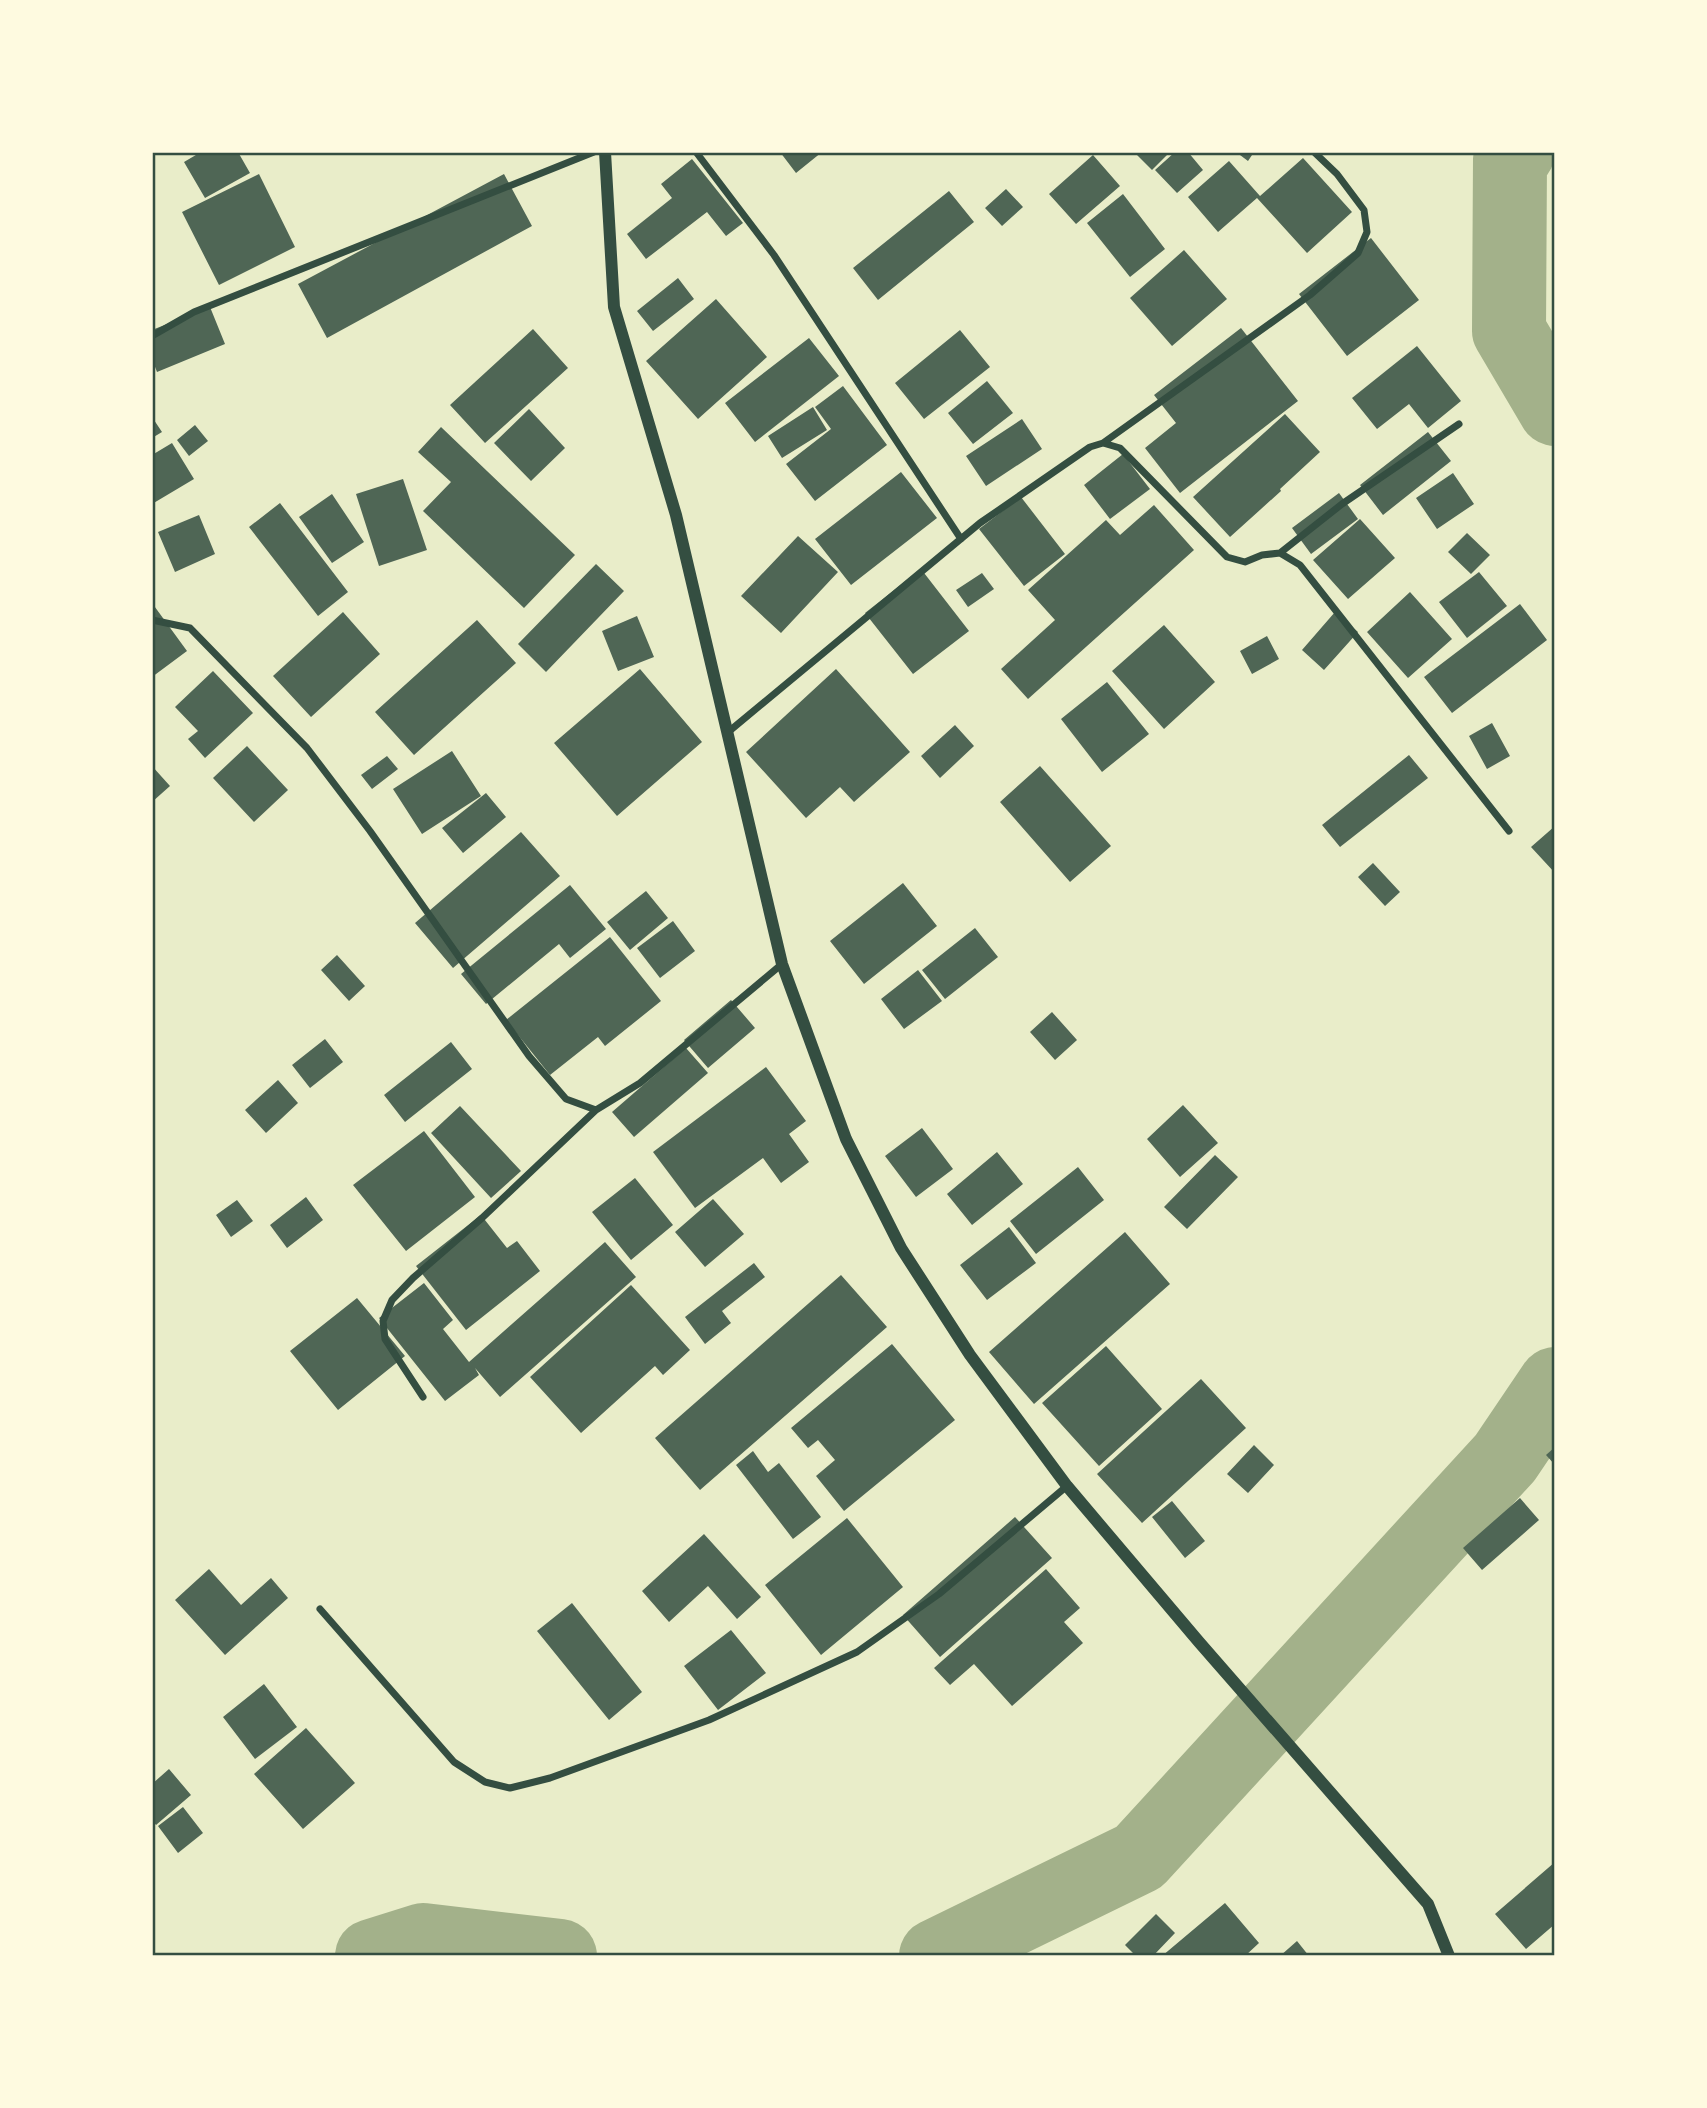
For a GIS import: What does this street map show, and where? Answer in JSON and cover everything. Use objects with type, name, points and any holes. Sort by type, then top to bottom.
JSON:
[{"type":"street","points":[[152,336],[194,312],[594,152]]},
{"type":"street","points":[[605,152],[614,307],[676,516],[782,964],[846,1139],[901,1248],[970,1355],[1067,1486],[1428,1904],[1449,1956]]},
{"type":"street","points":[[696,152],[774,255],[961,539]]},
{"type":"street","points":[[727,733],[980,523],[1090,447],[1103,443],[1310,295],[1358,253],[1367,232],[1364,210],[1337,174],[1314,152]]},
{"type":"street","points":[[1103,443],[1120,448],[1227,557],[1245,562],[1262,555],[1280,553],[1342,504],[1459,424]]},
{"type":"street","points":[[1280,553],[1300,565],[1509,831]]},
{"type":"street","points":[[152,620],[190,628],[307,748],[370,831],[529,1056],[566,1099],[596,1110]]},
{"type":"street","points":[[423,1397],[386,1339],[383,1321],[392,1300],[596,1110],[640,1083],[782,964]]},
{"type":"street","points":[[320,1609],[454,1762],[485,1782],[510,1788],[550,1778],[709,1720],[857,1652],[939,1594],[1067,1486]]},
{"type":"building","points":[[201,152],[238,152],[250,173],[205,198],[184,162]]},
{"type":"building","points":[[780,152],[822,152],[796,173]]},
{"type":"building","points":[[1134,152],[1170,152],[1152,170]]},
{"type":"building","points":[[1175,152],[1188,152],[1203,170],[1177,193],[1155,170]]},
{"type":"building","points":[[1236,152],[1254,152],[1248,161]]},
{"type":"building","points":[[1093,155],[1120,186],[1076,224],[1049,194]]},
{"type":"building","points":[[1303,158],[1352,212],[1307,253],[1257,198],[1218,232],[1188,197],[1229,161],[1260,196]]},
{"type":"building","points":[[692,159],[743,223],[726,236],[707,212],[646,259],[627,234],[672,198],[661,184]]},
{"type":"building","points":[[259,174],[295,247],[219,285],[182,212]]},
{"type":"building","points":[[504,174],[532,226],[327,338],[298,284]]},
{"type":"building","points":[[1006,189],[1023,207],[1002,226],[985,208]]},
{"type":"building","points":[[949,191],[974,222],[878,300],[853,268]]},
{"type":"building","points":[[1123,194],[1165,249],[1130,277],[1087,223]]},
{"type":"building","points":[[1371,238],[1419,300],[1347,356],[1299,294]]},
{"type":"building","points":[[1184,250],[1227,299],[1172,346],[1130,298]]},
{"type":"building","points":[[678,278],[694,299],[653,331],[637,311]]},
{"type":"building","points":[[716,299],[767,357],[698,419],[646,361]]},
{"type":"building","points":[[210,307],[225,344],[157,372],[152,359],[152,330]]},
{"type":"building","points":[[1241,328],[1298,401],[1180,493],[1145,448],[1176,423],[1154,395]]},
{"type":"building","points":[[533,329],[568,368],[485,443],[450,405]]},
{"type":"building","points":[[960,330],[990,367],[924,419],[895,383]]},
{"type":"building","points":[[809,338],[839,376],[755,442],[725,403]]},
{"type":"building","points":[[1417,346],[1461,401],[1428,428],[1409,404],[1377,429],[1352,398]]},
{"type":"building","points":[[987,381],[1013,413],[973,444],[948,413]]},
{"type":"building","points":[[843,386],[887,445],[815,501],[786,464],[831,429],[815,407]]},
{"type":"building","points":[[813,407],[827,430],[782,458],[768,436]]},
{"type":"building","points":[[529,409],[565,448],[531,481],[494,443]]},
{"type":"building","points":[[1285,414],[1320,452],[1230,537],[1193,497]]},
{"type":"building","points":[[152,417],[162,432],[152,438]]},
{"type":"building","points":[[1022,419],[1042,449],[986,486],[966,456]]},
{"type":"building","points":[[195,425],[208,441],[189,456],[177,440]]},
{"type":"building","points":[[441,427],[575,555],[524,608],[423,511],[451,482],[418,452]]},
{"type":"building","points":[[1428,432],[1451,461],[1383,515],[1360,485]]},
{"type":"building","points":[[172,443],[194,479],[152,504],[152,455]]},
{"type":"building","points":[[1123,454],[1150,489],[1110,519],[1084,485]]},
{"type":"building","points":[[901,472],[937,518],[851,585],[815,539]]},
{"type":"building","points":[[1453,473],[1474,504],[1437,529],[1416,498]]},
{"type":"building","points":[[403,479],[427,550],[379,566],[356,494]]},
{"type":"building","points":[[1339,493],[1358,519],[1311,554],[1292,528]]},
{"type":"building","points":[[332,494],[364,542],[332,563],[299,517]]},
{"type":"building","points":[[1021,497],[1065,554],[1024,586],[979,529]]},
{"type":"building","points":[[280,503],[348,592],[318,616],[249,527]]},
{"type":"building","points":[[1154,505],[1194,550],[1028,699],[1001,669],[1055,620],[1028,590],[1106,520],[1120,535]]},
{"type":"building","points":[[199,515],[215,554],[175,572],[158,532]]},
{"type":"building","points":[[1360,519],[1395,558],[1348,599],[1313,560]]},
{"type":"building","points":[[1467,533],[1490,555],[1471,574],[1448,552]]},
{"type":"building","points":[[798,536],[838,572],[781,633],[741,596]]},
{"type":"building","points":[[596,564],[624,591],[546,672],[518,644]]},
{"type":"building","points":[[921,569],[969,631],[913,674],[865,613]]},
{"type":"building","points":[[1479,572],[1507,606],[1467,638],[1439,602]]},
{"type":"building","points":[[982,573],[994,589],[968,607],[956,590]]},
{"type":"building","points":[[1410,592],[1452,639],[1408,678],[1367,632]]},
{"type":"building","points":[[152,603],[187,651],[152,677]]},
{"type":"building","points":[[1520,604],[1547,640],[1452,713],[1424,677]]},
{"type":"building","points":[[343,612],[380,654],[311,717],[273,676]]},
{"type":"building","points":[[1335,612],[1358,632],[1324,670],[1302,650]]},
{"type":"building","points":[[637,616],[654,657],[618,671],[602,631]]},
{"type":"building","points":[[477,620],[516,663],[414,755],[375,712]]},
{"type":"building","points":[[1164,625],[1215,682],[1164,729],[1112,671]]},
{"type":"building","points":[[1267,636],[1279,659],[1252,674],[1240,651]]},
{"type":"building","points":[[640,669],[702,742],[617,816],[554,743]]},
{"type":"building","points":[[836,669],[910,752],[854,802],[840,787],[806,818],[746,752]]},
{"type":"building","points":[[213,671],[253,713],[205,758],[188,739],[198,731],[175,707]]},
{"type":"building","points":[[1107,682],[1149,734],[1102,772],[1061,719]]},
{"type":"building","points":[[1492,723],[1510,756],[1487,769],[1469,736]]},
{"type":"building","points":[[955,725],[974,746],[940,778],[921,756]]},
{"type":"building","points":[[247,746],[288,790],[254,822],[213,778]]},
{"type":"building","points":[[452,751],[481,796],[422,834],[393,789]]},
{"type":"building","points":[[1409,755],[1428,778],[1340,847],[1322,825]]},
{"type":"building","points":[[387,756],[398,769],[372,789],[361,775]]},
{"type":"building","points":[[152,766],[170,786],[152,802]]},
{"type":"building","points":[[1040,766],[1111,846],[1070,882],[1000,802]]},
{"type":"building","points":[[486,793],[506,817],[463,853],[442,828]]},
{"type":"building","points":[[1555,826],[1555,873],[1531,847]]},
{"type":"building","points":[[521,832],[560,876],[453,968],[415,923]]},
{"type":"building","points":[[1373,863],[1400,892],[1385,906],[1358,877]]},
{"type":"building","points":[[903,883],[937,926],[864,984],[830,941]]},
{"type":"building","points":[[570,885],[606,929],[570,958],[559,944],[486,1004],[461,974]]},
{"type":"building","points":[[646,891],[668,918],[630,950],[607,922]]},
{"type":"building","points":[[673,921],[695,951],[660,978],[637,948]]},
{"type":"building","points":[[975,928],[998,957],[945,999],[922,970]]},
{"type":"building","points":[[610,937],[661,1001],[605,1046],[598,1037],[550,1075],[506,1020]]},
{"type":"building","points":[[337,955],[365,986],[349,1001],[321,970]]},
{"type":"building","points":[[918,970],[942,1001],[904,1029],[881,999]]},
{"type":"building","points":[[731,1000],[755,1028],[708,1068],[684,1040]]},
{"type":"building","points":[[1052,1012],[1077,1040],[1055,1060],[1030,1032]]},
{"type":"building","points":[[325,1039],[343,1062],[310,1088],[292,1065]]},
{"type":"building","points":[[451,1042],[472,1069],[405,1122],[384,1095]]},
{"type":"building","points":[[686,1048],[708,1073],[634,1137],[612,1112]]},
{"type":"building","points":[[766,1067],[806,1121],[789,1134],[809,1162],[781,1183],[763,1158],[695,1208],[653,1152]]},
{"type":"building","points":[[278,1080],[298,1103],[266,1133],[245,1110]]},
{"type":"building","points":[[1183,1105],[1218,1143],[1180,1177],[1147,1139]]},
{"type":"building","points":[[460,1106],[521,1171],[491,1198],[431,1133]]},
{"type":"building","points":[[922,1128],[953,1169],[916,1197],[885,1156]]},
{"type":"building","points":[[424,1131],[475,1197],[406,1251],[353,1185]]},
{"type":"building","points":[[997,1152],[1023,1184],[972,1225],[947,1194]]},
{"type":"building","points":[[1215,1155],[1238,1177],[1187,1229],[1164,1207]]},
{"type":"building","points":[[1078,1167],[1104,1200],[1036,1254],[1010,1221]]},
{"type":"building","points":[[635,1178],[673,1225],[631,1260],[592,1212]]},
{"type":"building","points":[[306,1197],[323,1220],[287,1248],[270,1225]]},
{"type":"building","points":[[713,1199],[744,1234],[705,1267],[675,1232]]},
{"type":"building","points":[[237,1200],[253,1221],[231,1237],[216,1215]]},
{"type":"building","points":[[481,1215],[507,1248],[517,1241],[540,1271],[466,1330],[416,1266]]},
{"type":"building","points":[[1009,1227],[1036,1263],[987,1300],[960,1265]]},
{"type":"building","points":[[1125,1232],[1170,1284],[1034,1404],[989,1352]]},
{"type":"building","points":[[605,1242],[636,1277],[500,1397],[475,1368],[479,1375],[445,1401],[379,1318],[424,1283],[453,1320],[443,1329],[469,1362]]},
{"type":"building","points":[[754,1263],[765,1277],[722,1311],[731,1323],[705,1344],[685,1317]]},
{"type":"building","points":[[841,1275],[887,1327],[700,1490],[655,1438]]},
{"type":"building","points":[[631,1285],[690,1350],[663,1375],[655,1366],[581,1433],[530,1377]]},
{"type":"building","points":[[357,1298],[405,1356],[338,1410],[290,1351]]},
{"type":"building","points":[[892,1344],[955,1420],[844,1511],[816,1476],[835,1460],[818,1440],[808,1448],[791,1428]]},
{"type":"building","points":[[1106,1346],[1162,1409],[1099,1466],[1042,1403]]},
{"type":"building","points":[[1201,1379],[1246,1428],[1142,1523],[1097,1474]]},
{"type":"building","points":[[1254,1445],[1274,1465],[1248,1493],[1227,1474]]},
{"type":"building","points":[[1555,1447],[1555,1465],[1546,1455]]},
{"type":"building","points":[[753,1451],[768,1472],[779,1463],[821,1517],[793,1539],[736,1465]]},
{"type":"building","points":[[1520,1498],[1539,1520],[1482,1570],[1463,1548]]},
{"type":"building","points":[[1172,1501],[1205,1541],[1185,1558],[1152,1517]]},
{"type":"building","points":[[1015,1517],[1052,1558],[940,1657],[903,1615]]},
{"type":"building","points":[[847,1518],[903,1587],[821,1655],[765,1585]]},
{"type":"building","points":[[704,1534],[761,1597],[737,1619],[708,1586],[669,1622],[642,1591]]},
{"type":"building","points":[[209,1569],[241,1605],[271,1578],[288,1598],[225,1655],[175,1600]]},
{"type":"building","points":[[1046,1569],[1080,1608],[1064,1622],[1083,1643],[1012,1706],[974,1664],[950,1685],[934,1668]]},
{"type":"building","points":[[572,1603],[642,1692],[609,1720],[537,1631]]},
{"type":"building","points":[[731,1630],[766,1673],[718,1710],[684,1666]]},
{"type":"building","points":[[264,1684],[297,1727],[255,1759],[223,1717]]},
{"type":"building","points":[[306,1728],[355,1783],[303,1829],[254,1774]]},
{"type":"building","points":[[169,1769],[191,1795],[156,1825],[152,1820],[152,1784]]},
{"type":"building","points":[[183,1807],[203,1833],[178,1853],[158,1826]]},
{"type":"building","points":[[1555,1862],[1555,1924],[1526,1949],[1495,1914]]},
{"type":"building","points":[[1225,1903],[1259,1943],[1245,1956],[1162,1956]]},
{"type":"building","points":[[1156,1914],[1175,1933],[1153,1956],[1136,1956],[1125,1945]]},
{"type":"building","points":[[1297,1941],[1309,1956],[1280,1956]]},
{"type":"waterway","points":[[1518,152],[1510,159],[1509,331],[1555,409]]},
{"type":"waterway","points":[[936,1956],[1139,1857],[1505,1458],[1555,1384]]},
{"type":"waterway","points":[[372,1956],[423,1940],[560,1956]]}]
